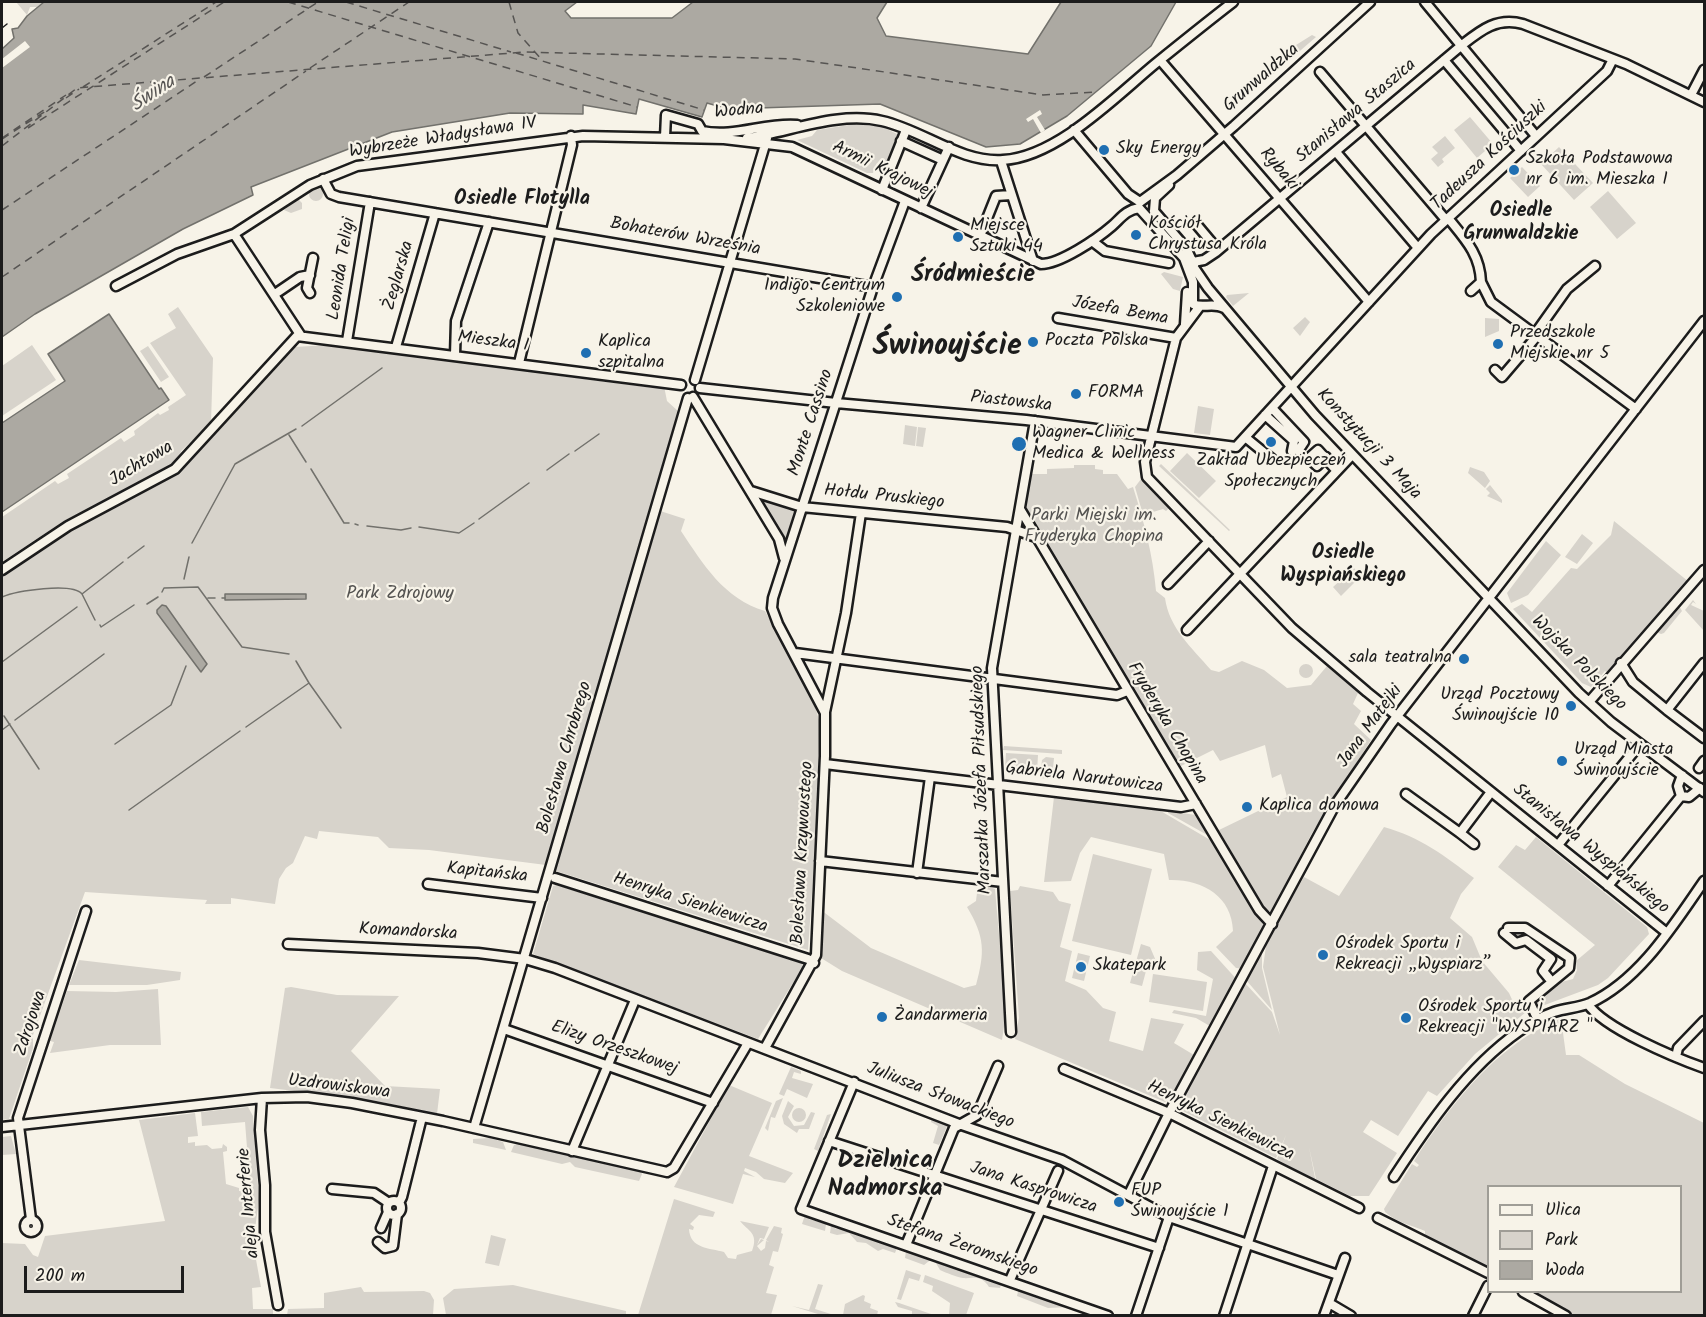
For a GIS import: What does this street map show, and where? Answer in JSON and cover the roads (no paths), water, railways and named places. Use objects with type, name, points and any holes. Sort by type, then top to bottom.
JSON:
[{"type":"street","name":"Wybrzeże Władysława IV","points":[[116,286],[177,254],[234,234],[322,179],[378,162],[571,136],[767,139],[807,126],[864,119],[884,121],[975,158],[1001,161],[1031,154],[1074,130],[1233,2]]},
{"type":"street","name":"Grunwaldzka","points":[[1147,206],[1222,131],[1366,3],[1380,2]]},
{"type":"street","points":[[1425,2],[1536,136]]},
{"type":"street","name":"Stanisława Staszica","points":[[1193,269],[1462,45],[1495,23],[1513,22],[1613,59],[1704,102]]},
{"type":"street","points":[[1451,33],[1462,37],[1472,37]]},
{"type":"street","name":"Tadeusza Kościuszki","points":[[1292,388],[1418,248],[1607,71],[1613,59]]},
{"type":"street","name":"Rybaki","points":[[1160,60],[1369,302]]},
{"type":"street","points":[[1444,60],[1521,151]]},
{"type":"street","points":[[1691,95],[1704,70]]},
{"type":"street","points":[[1320,72],[1473,249],[1491,302],[1636,409]]},
{"type":"street","name":"Wodna","points":[[665,137],[665,118],[698,124],[702,131],[709,132],[747,131],[785,124],[807,126]]},
{"type":"street","points":[[792,130],[789,140],[792,147]]},
{"type":"street","points":[[882,190],[906,130]]},
{"type":"street","points":[[1074,130],[1128,194],[1147,206],[1193,269],[1192,297],[1186,323]]},
{"type":"street","points":[[519,363],[572,145],[571,136]]},
{"type":"street","points":[[691,397],[697,384],[767,139]]},
{"type":"street","name":"Armii Krajowej","points":[[767,139],[792,147],[1033,261]]},
{"type":"street","points":[[901,141],[943,160]]},
{"type":"street","points":[[921,208],[949,147]]},
{"type":"street","points":[[1336,152],[1418,248]]},
{"type":"street","points":[[1001,161],[1033,261],[1049,264],[1092,241],[1126,217],[1135,216],[1160,223],[1186,248],[1207,300],[1186,323]]},
{"type":"street","name":"Grunwaldzka","points":[[1147,206],[1177,175]]},
{"type":"street","name":"Bohaterów Września","points":[[322,179],[333,195],[873,287]]},
{"type":"street","points":[[1160,223],[1161,192]]},
{"type":"street","points":[[980,236],[996,196],[1011,195]]},
{"type":"street","name":"Monte Cassino","points":[[795,653],[772,608],[784,561],[873,287],[905,201]]},
{"type":"street","name":"Leonida Teligi","points":[[347,341],[370,202]]},
{"type":"street","points":[[1112,226],[1129,211],[1147,206]]},
{"type":"street","name":"Żeglarska","points":[[396,347],[435,213]]},
{"type":"street","points":[[455,355],[456,321],[489,222]]},
{"type":"street","points":[[1197,225],[1218,250]]},
{"type":"street","points":[[234,234],[301,336]]},
{"type":"street","points":[[1092,241],[1105,251],[1169,263]]},
{"type":"street","points":[[310,293],[307,288],[314,258]]},
{"type":"street","points":[[1495,370],[1502,377],[1536,335],[1567,289],[1595,267]]},
{"type":"street","points":[[1186,323],[1193,269]]},
{"type":"street","name":"Konstytucji 3 Maja","points":[[1193,269],[1292,388],[1352,455],[1490,598]]},
{"type":"street","points":[[275,294],[300,277],[310,275]]},
{"type":"street","points":[[1471,291],[1481,278]]},
{"type":"street","points":[[1192,297],[1204,292],[1217,298]]},
{"type":"street","points":[[1192,297],[1202,305],[1214,304],[1227,310]]},
{"type":"street","name":"Józefa Bema","points":[[1058,318],[1176,338]]},
{"type":"street","name":"Jana Matejki","points":[[1129,1194],[1169,1113],[1335,805],[1398,716],[1704,321]]},
{"type":"street","name":"Stanisława Wyspiańskiego","points":[[1186,323],[1176,338],[1145,462],[1147,477],[1287,623],[1491,792],[1667,933]]},
{"type":"street","name":"Mieszka I","points":[[301,336],[681,385]]},
{"type":"street","name":"Jachtowa","points":[[2,570],[68,526],[175,469],[291,341],[301,336]]},
{"type":"street","points":[[697,384],[688,378],[681,385],[681,392],[691,397],[751,491],[779,538],[784,561]]},
{"type":"street","name":"Piastowska","points":[[697,384],[836,404],[1035,421],[1232,448],[1238,445],[1292,388]]},
{"type":"street","name":"Bolesława Chrobrego","points":[[474,1128],[542,897],[550,880],[691,397]]},
{"type":"street","points":[[1265,415],[1294,441],[1295,451],[1304,442],[1272,408]]},
{"type":"street","name":"Marszałka Józefa Piłsudskiego","points":[[1011,1032],[991,679],[1035,421]]},
{"type":"street","points":[[1245,437],[1272,459]]},
{"type":"street","points":[[1187,630],[1352,455]]},
{"type":"street","points":[[1326,458],[1337,471]]},
{"type":"street","name":"Hołdu Pruskiego","points":[[751,491],[802,507],[1016,529]]},
{"type":"street","name":"Fryderyka Chopina","points":[[1020,508],[1259,910],[1272,924]]},
{"type":"street","points":[[825,713],[861,513]]},
{"type":"street","points":[[1016,529],[1022,525],[1030,526]]},
{"type":"street","points":[[1016,529],[1036,537]]},
{"type":"street","points":[[1168,584],[1209,541]]},
{"type":"street","points":[[1588,702],[1704,570]]},
{"type":"street","name":"Wojska Polskiego","points":[[1490,598],[1588,702],[1702,790]]},
{"type":"street","points":[[795,653],[1117,695],[1127,691]]},
{"type":"street","name":"Bolesława Krzywoustego","points":[[765,1048],[814,963],[825,764],[825,713],[795,653]]},
{"type":"street","name":"Wojska Polskiego","points":[[1621,663],[1633,682],[1704,738]]},
{"type":"street","points":[[1667,710],[1704,663]]},
{"type":"street","points":[[1558,845],[1640,744]]},
{"type":"street","name":"Gabriela Narutowicza","points":[[825,764],[1181,807],[1196,804]]},
{"type":"street","points":[[1681,796],[1678,786],[1682,775]]},
{"type":"street","points":[[917,873],[930,777]]},
{"type":"street","points":[[1681,796],[1689,797],[1702,790]]},
{"type":"street","name":"Stanisława Wyspiańskiego","points":[[1460,833],[1491,792]]},
{"type":"street","points":[[1406,794],[1474,844]]},
{"type":"street","points":[[1608,886],[1681,796]]},
{"type":"street","points":[[820,861],[1003,882]]},
{"type":"street","name":"Henryka Sienkiewicza","points":[[550,880],[808,959],[814,963]]},
{"type":"street","points":[[1394,1177],[1428,1128],[1467,1079],[1510,1038],[1538,1020],[1554,1012],[1588,1004],[1618,984],[1667,933],[1704,881]]},
{"type":"street","name":"Kapitańska","points":[[428,884],[542,897]]},
{"type":"street","name":"Zdrojowa","points":[[31,1219],[18,1118],[86,911]]},
{"type":"street","points":[[1538,1020],[1529,1001],[1569,968],[1570,958],[1525,928],[1506,931],[1515,944],[1526,940],[1551,959],[1543,971],[1552,982]]},
{"type":"street","name":"Komandorska","points":[[288,944],[419,949],[525,959]]},
{"type":"street","name":"Juliusza Słowackiego","points":[[525,959],[555,968],[959,1124],[1062,1160],[1169,1217],[1338,1275]]},
{"type":"street","points":[[572,1151],[635,1000]]},
{"type":"street","points":[[1588,1004],[1596,1013],[1626,1032],[1704,1068]]},
{"type":"street","points":[[1676,1057],[1678,1048],[1704,1020]]},
{"type":"street","name":"Elizy Orzeszkowej","points":[[504,1029],[713,1103]]},
{"type":"street","points":[[713,1103],[748,1043]]},
{"type":"street","points":[[906,1245],[954,1128],[977,1115],[998,1066]]},
{"type":"street","name":"Henryka Sienkiewicza","points":[[1064,1069],[1169,1113],[1359,1208]]},
{"type":"street","points":[[829,1140],[854,1082]]},
{"type":"street","name":"Uzdrowiskowa","points":[[2,1127],[262,1098],[307,1097],[422,1117],[667,1172],[674,1168],[713,1103]]},
{"type":"street","name":"aleja Interferie","points":[[262,1098],[260,1130],[265,1185],[265,1232],[278,1305]]},
{"type":"street","points":[[378,1242],[385,1248],[393,1246],[400,1210],[399,1203],[422,1117]]},
{"type":"street","name":"Jana Kasprowicza","points":[[829,1140],[1159,1248]]},
{"type":"street","name":"Stefana Żeromskiego","points":[[829,1140],[801,1209],[804,1211],[1010,1280],[1108,1316]]},
{"type":"street","points":[[1224,1316],[1274,1166]]},
{"type":"street","points":[[1010,1280],[1058,1170]]},
{"type":"street","points":[[332,1189],[374,1193],[388,1208],[398,1214]]},
{"type":"street","points":[[381,1228],[393,1201],[399,1203]]},
{"type":"street","points":[[1136,1316],[1169,1217]]},
{"type":"street","points":[[1378,1218],[1487,1272]]},
{"type":"street","points":[[1324,1316],[1344,1258],[1334,1268],[1326,1271]]},
{"type":"street","points":[[1473,1316],[1487,1288]]},
{"type":"street","points":[[1525,1293],[1566,1316]]},
{"type":"street","points":[[1329,1303],[1351,1316]]},
{"type":"water","name":"Świna","points":[[44,2],[577,2],[565,11],[571,18],[672,18],[693,2],[887,2],[877,18],[886,36],[1028,54],[1061,2],[1176,2],[1151,46],[1067,116],[1020,144],[986,147],[880,104],[728,109],[707,103],[702,117],[639,99],[636,114],[583,105],[583,114],[510,113],[392,132],[251,187],[253,195],[183,229],[35,314],[2,337],[2,49],[14,38],[12,29],[18,28],[27,16]]},
{"type":"water","points":[[109,314],[159,389],[161,388],[169,400],[2,512],[2,423],[65,381],[48,354]]},
{"type":"water","points":[[225,594],[306,594],[306,599],[225,600]]},
{"type":"water","points":[[162,605],[166,606],[207,664],[201,672],[157,613]]},
{"type":"waterway","points":[[302,426],[382,368]]},
{"type":"waterway","points":[[192,543],[235,464],[296,429]]},
{"type":"waterway","points":[[575,451],[599,434]]},
{"type":"waterway","points":[[289,435],[306,462]]},
{"type":"waterway","points":[[547,470],[569,454]]},
{"type":"waterway","points":[[311,469],[344,523],[349,523]]},
{"type":"waterway","points":[[479,519],[529,483]]},
{"type":"waterway","points":[[419,527],[459,533],[474,523]]},
{"type":"waterway","points":[[367,526],[401,530],[411,528]]},
{"type":"waterway","points":[[128,558],[144,546]]},
{"type":"waterway","points":[[184,579],[189,557]]},
{"type":"waterway","points":[[95,620],[82,594],[123,562]]},
{"type":"waterway","points":[[162,592],[164,588],[198,587],[242,647],[289,654]]},
{"type":"waterway","points":[[2,597],[19,592],[56,588],[76,590],[82,594]]},
{"type":"waterway","points":[[147,604],[158,597]]},
{"type":"waterway","points":[[208,598],[215,598]]},
{"type":"waterway","points":[[100,625],[101,627],[134,605]]},
{"type":"waterway","points":[[2,662],[77,607]]},
{"type":"waterway","points":[[15,720],[104,654]]},
{"type":"waterway","points":[[246,727],[309,683],[296,661]]},
{"type":"waterway","points":[[115,744],[171,705],[186,666]]},
{"type":"waterway","points":[[309,683],[341,728]]},
{"type":"waterway","points":[[4,716],[39,769]]},
{"type":"waterway","points":[[2,730],[10,724]]},
{"type":"waterway","points":[[129,810],[240,731]]},
{"type":"railway","points":[[2,28],[7,24]]},
{"type":"place","name":"Sky Energy","points":[[1104,150]]},
{"type":"place","name":"Szkoła Podstawowa nr 6 im. Mieszka I","points":[[1514,170]]},
{"type":"place","name":"Kościół Chrystusa Króla","points":[[1136,235]]},
{"type":"place","name":"Miejsce Sztuki 44","points":[[958,237]]},
{"type":"place","name":"Indigo. Centrum Szkoleniowe","points":[[897,297]]},
{"type":"place","name":"Poczta Polska","points":[[1033,342]]},
{"type":"place","name":"Przedszkole Miejskie nr 5","points":[[1498,344]]},
{"type":"place","name":"Kaplica szpitalna","points":[[586,353]]},
{"type":"place","name":"FORMA","points":[[1076,394]]},
{"type":"place","name":"Zakład Ubezpieczeń Społecznych","points":[[1271,442]]},
{"type":"place","name":"Wagner Clinic Medica & Wellness","points":[[1019,444]]},
{"type":"place","name":"sala teatralna","points":[[1464,659]]},
{"type":"place","name":"Urząd Pocztowy Świnoujście 10","points":[[1571,706]]},
{"type":"place","name":"Urząd Miasta Świnoujście","points":[[1562,761]]},
{"type":"place","name":"Kaplica domowa","points":[[1247,807]]},
{"type":"place","name":"Ośrodek Sportu i Rekreacji „Wyspiarz”","points":[[1323,955]]},
{"type":"place","name":"Skatepark","points":[[1081,967]]},
{"type":"place","name":"Żandarmeria","points":[[882,1017]]},
{"type":"place","name":"Ośrodek Sportu i Rekreacji \"WYSPIARZ \"","points":[[1406,1018]]},
{"type":"place","name":"FUP Świnoujście 1","points":[[1119,1202]]},
{"type":"district","name":"Osiedle Flotylla","points":[[522,201]]},
{"type":"district","name":"Osiedle Grunwaldzkie","points":[[1521,224]]},
{"type":"district","name":"Śródmieście","points":[[973,277]]},
{"type":"district","name":"Świnoujście","points":[[947,349]]},
{"type":"district","name":"Osiedle Wyspiańskiego","points":[[1343,566]]},
{"type":"district","name":"Dzielnica Nadmorska","points":[[885,1177]]},
{"type":"park label","name":"Parki Miejski im. Fryderyka Chopina","points":[[1094,527]]},
{"type":"park label","name":"Park Zdrojowy","points":[[400,595]]}]
